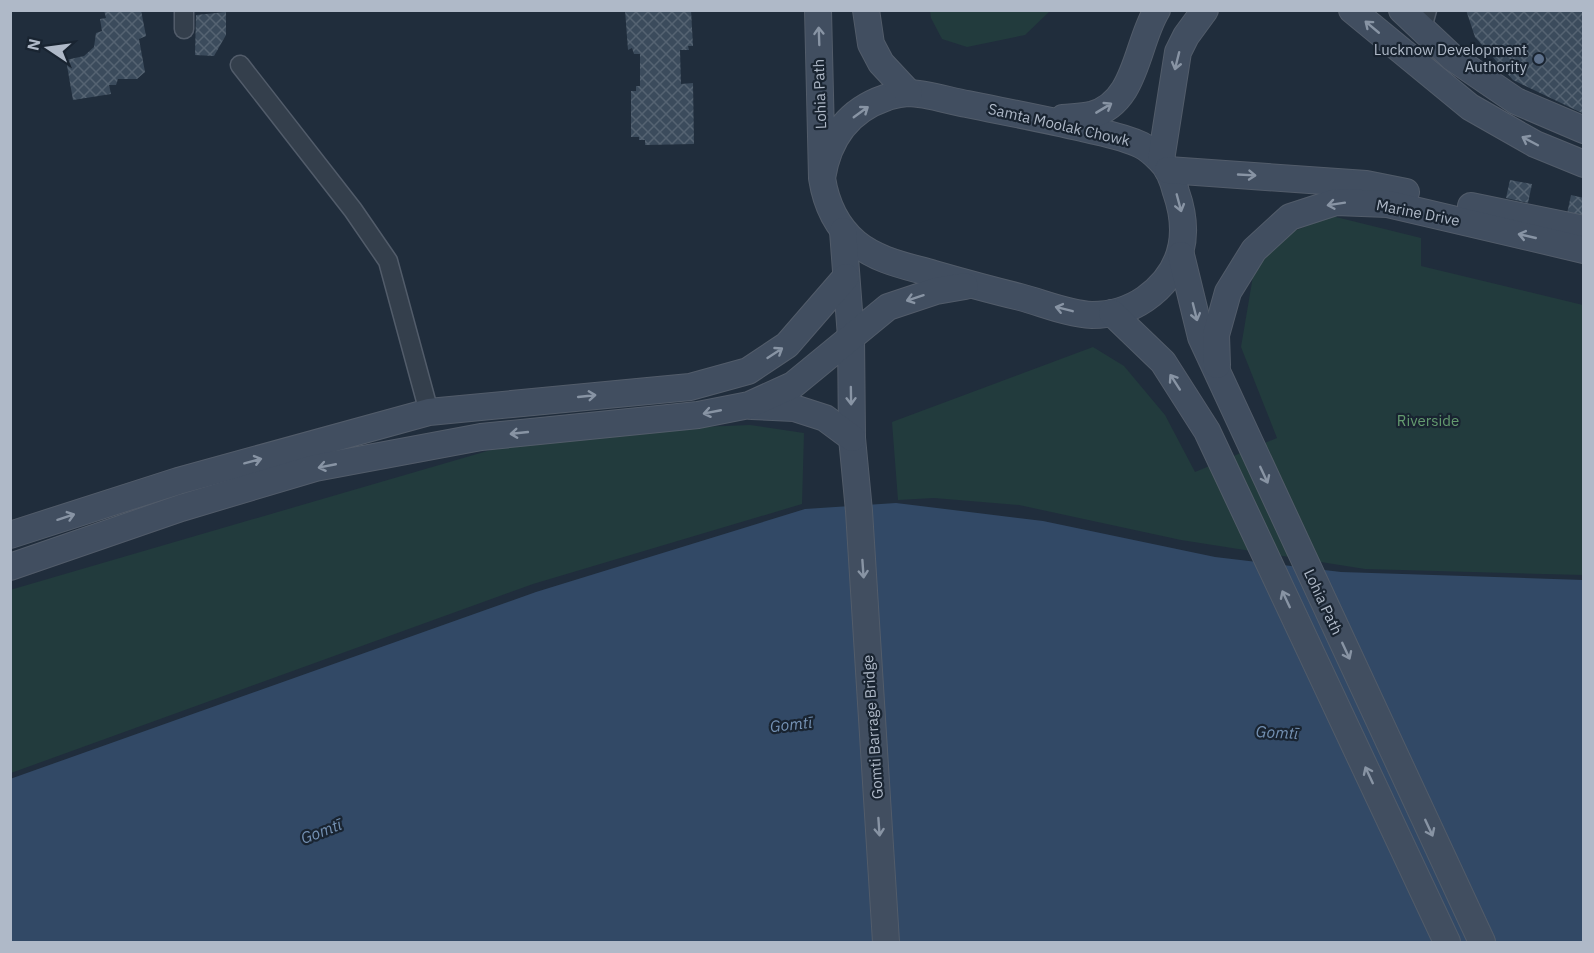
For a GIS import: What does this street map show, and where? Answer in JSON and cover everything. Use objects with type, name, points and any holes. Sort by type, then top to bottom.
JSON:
[{"type":"street","points":[[184,10],[184,29]]},
{"type":"street","name":"Lohia Path","points":[[818,10],[822,178]]},
{"type":"street","points":[[866,10],[872,44],[881,63],[909,93]]},
{"type":"street","points":[[1048,120],[1092,114],[1108,107],[1118,98],[1131,79],[1143,41],[1157,10]]},
{"type":"street","points":[[1164,165],[1178,52],[1186,36],[1205,10]]},
{"type":"street","points":[[1352,10],[1470,107],[1535,144],[1584,164]]},
{"type":"street","points":[[1402,10],[1424,20],[1453,58],[1516,101],[1584,130]]},
{"type":"street","points":[[240,65],[353,210],[388,261],[429,412]]},
{"type":"street","name":"Samta Moolak Chowk","points":[[909,93],[1048,120],[1117,136],[1142,146],[1164,165],[1181,206],[1184,228],[1181,255],[1167,279],[1148,297],[1131,308],[1091,315],[1070,311],[889,261],[864,248],[843,231],[833,215],[824,193],[822,178],[829,148],[835,136],[864,109],[885,97],[909,93]]},
{"type":"street","name":"Marine Drive","points":[[1164,165],[1366,184],[1584,229]]},
{"type":"street","name":"Marine Drive","points":[[1218,374],[1216,335],[1228,292],[1254,250],[1290,217],[1336,202],[1388,204],[1584,250]]},
{"type":"street","name":"Gomti Barrage Bridge","points":[[843,231],[851,337],[852,438],[859,511],[886,942]]},
{"type":"street","name":"Lohia Path","points":[[1181,255],[1201,337],[1482,942]]},
{"type":"street","points":[[10,535],[178,481],[429,412],[690,387],[748,371],[787,345],[846,277]]},
{"type":"street","points":[[10,567],[181,508],[315,468],[481,437],[698,415],[749,405],[793,385],[888,307],[936,291],[972,285]]},
{"type":"street","points":[[1112,313],[1163,362],[1207,431],[1447,942]]},
{"type":"street","points":[[749,405],[794,408],[825,418],[852,438]]},
{"type":"green space","points":[[930,10],[1050,11],[1025,35],[967,47],[942,39],[931,18]]},
{"type":"green space","name":"Riverside","points":[[1332,216],[1421,238],[1421,266],[1583,305],[1583,575],[1365,569],[1181,540],[1019,505],[934,498],[898,500],[892,422],[1093,347],[1124,366],[1165,415],[1195,472],[1277,438],[1241,347],[1254,270],[1284,235]]},
{"type":"green space","points":[[750,425],[804,433],[802,504],[533,584],[11,773],[10,590],[501,447],[652,429]]},
{"type":"water","name":"Gomtī","points":[[896,503],[1043,521],[1215,557],[1341,572],[1583,580],[1583,942],[11,942],[10,779],[536,592],[805,509]]},
{"type":"building","points":[[104,10],[141,10],[146,36],[139,39],[145,72],[137,79],[118,79],[116,85],[109,85],[111,94],[73,100],[66,60],[84,56],[94,47],[96,33],[102,31],[100,19],[106,18]]},
{"type":"building","points":[[625,10],[691,10],[693,46],[688,46],[689,50],[680,50],[681,84],[693,83],[694,144],[645,145],[645,140],[631,137],[631,91],[636,91],[636,86],[640,86],[640,54],[634,54],[632,48],[628,50]]},
{"type":"building","name":"Lucknow Development Authority","points":[[1466,10],[1584,10],[1584,114],[1513,80],[1475,37]]},
{"type":"building","points":[[226,12],[226,35],[214,56],[195,55],[196,15]]},
{"type":"building","points":[[1510,180],[1532,184],[1528,203],[1506,198]]},
{"type":"building","points":[[1571,195],[1584,198],[1584,217],[1567,214]]},
{"type":"place","name":"Lucknow Development Authority","points":[[1539,59]]}]
